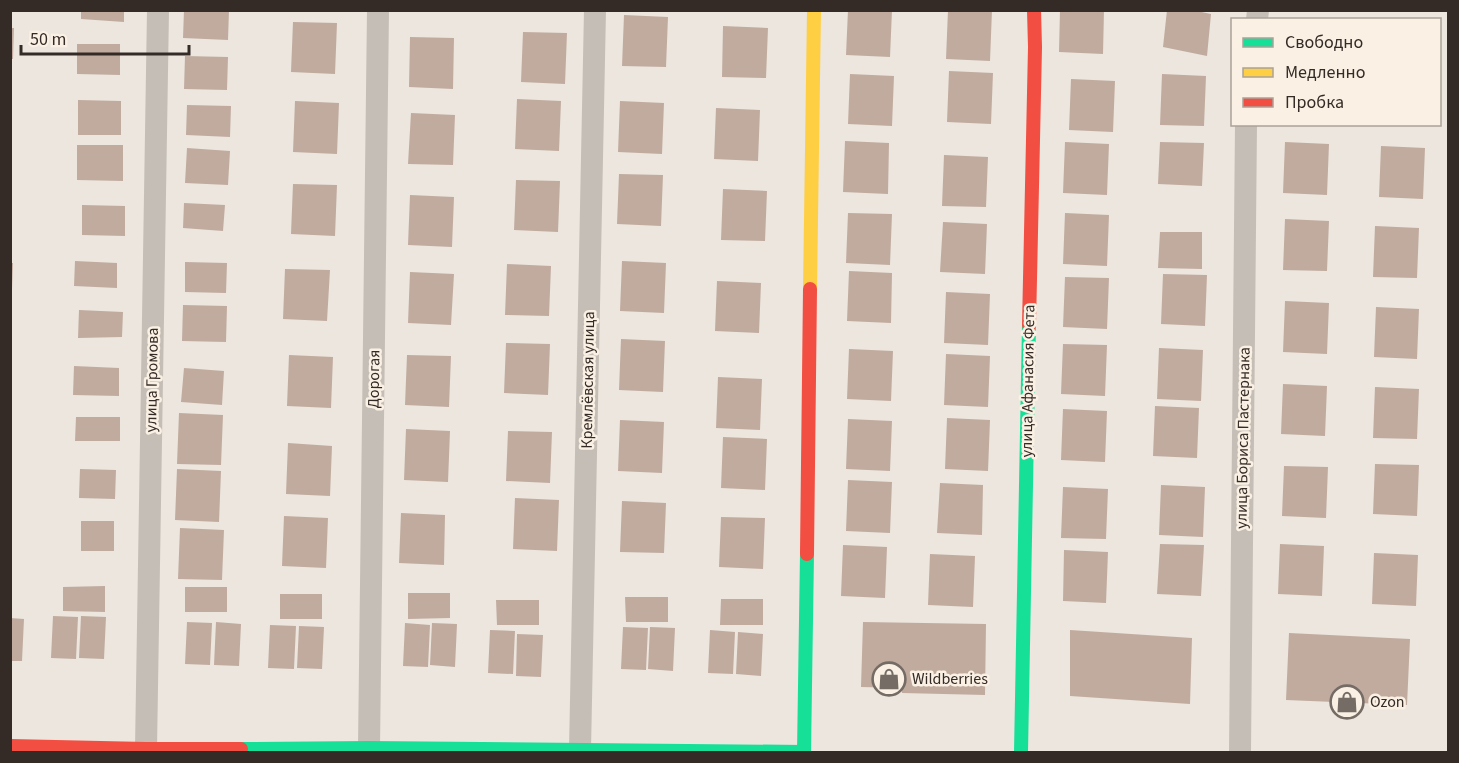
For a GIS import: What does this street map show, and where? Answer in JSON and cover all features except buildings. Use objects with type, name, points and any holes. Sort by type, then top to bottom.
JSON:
[{"type":"street","name":"улица Громова","points":[[146,749],[158,10]]},
{"type":"street","name":"Дорогая","points":[[369,748],[378,10]]},
{"type":"street","name":"Кремлёвская улица","points":[[580,750],[595,10]]},
{"type":"street","points":[[10,746],[146,749],[369,748],[804,753],[814,10]]},
{"type":"street","name":"улица Афанасия Фета","points":[[1021,753],[1035,59],[1034,10]]},
{"type":"street","name":"улица Бориса Пастернака","points":[[1240,753],[1246,126]]},
{"type":"traffic: fast","points":[[1021,752],[1029,325]]},
{"type":"traffic: fast","points":[[241,749],[804,752],[807,554]]},
{"type":"traffic: slow","points":[[810,289],[814,10]]},
{"type":"traffic: jam","points":[[1029,325],[1034,10]]},
{"type":"traffic: jam","points":[[807,554],[810,289]]},
{"type":"traffic: jam","points":[[10,746],[241,749]]},
{"type":"place","name":"Wildberries","points":[[889,679]]},
{"type":"place","name":"Ozon","points":[[1347,702]]}]
